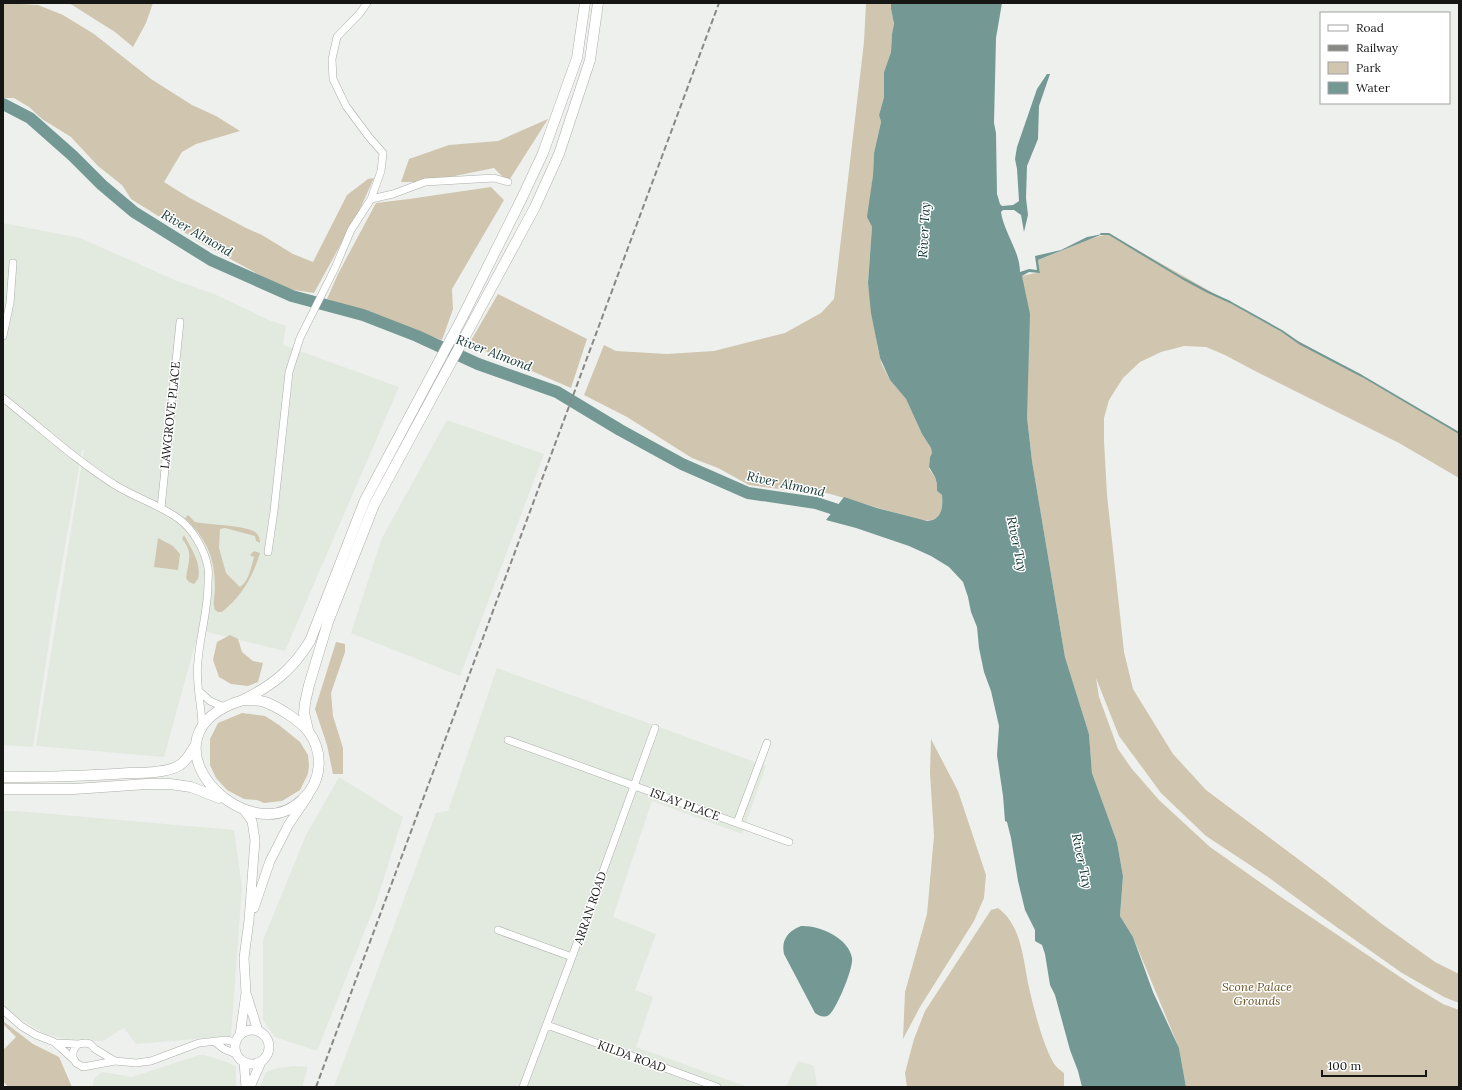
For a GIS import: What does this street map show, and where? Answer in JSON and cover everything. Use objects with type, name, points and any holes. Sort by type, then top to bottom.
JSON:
[{"type":"highway","points":[[3,777],[78,777],[149,772],[180,765],[190,755],[202,727],[210,717],[224,707],[244,700],[263,690],[282,676],[299,658],[310,642],[365,500],[430,375],[461,320],[521,200],[543,152],[577,58],[585,3]]},
{"type":"highway","points":[[195,746],[203,775],[216,792],[244,810],[264,813],[282,812],[293,807],[309,793],[314,785],[318,772],[319,759],[305,721],[305,703],[328,622],[374,505],[535,207],[559,154],[590,60],[598,3]]},
{"type":"highway","points":[[244,700],[264,702],[294,719],[308,730]]},
{"type":"highway","points":[[3,789],[74,789],[170,784],[191,787],[228,801]]},
{"type":"main road","points":[[250,920],[270,861],[289,824],[304,803],[309,793]]},
{"type":"main road","points":[[244,810],[252,821],[255,840],[250,920],[244,958],[246,993],[236,1054],[244,1062],[252,1064],[261,1062]]},
{"type":"main road","points":[[246,993],[258,1031]]},
{"type":"main road","points":[[238,1039],[248,1030],[258,1031],[266,1036],[269,1045],[268,1054],[261,1062],[250,1087]]},
{"type":"main road","points":[[244,1062],[246,1087]]},
{"type":"street","points":[[268,552],[290,372],[300,338],[335,268],[351,230],[371,199],[381,171],[383,153],[346,106],[333,79],[332,59],[337,37],[360,13],[367,3]]},
{"type":"street","points":[[371,199],[393,194],[425,182],[494,178],[508,182]]},
{"type":"street","points":[[3,336],[10,303],[13,263]]},
{"type":"street","name":"LAWGROVE PLACE","points":[[161,508],[180,322]]},
{"type":"street","points":[[3,398],[94,470],[136,497],[161,508],[180,520],[192,533],[201,547],[208,568],[207,601],[197,662],[198,691],[202,715],[202,727]]},
{"type":"street","points":[[198,691],[210,701],[224,707]]},
{"type":"street","name":"ARRAN ROAD","points":[[523,1087],[655,728]]},
{"type":"street","name":"ISLAY PLACE","points":[[508,740],[789,842]]},
{"type":"street","points":[[737,824],[767,743]]},
{"type":"street","points":[[498,930],[572,957]]},
{"type":"street","points":[[3,1010],[26,1030],[54,1042],[76,1063],[83,1067],[115,1061],[136,1063],[151,1061],[199,1043],[238,1039]]},
{"type":"street","name":"KILDA ROAD","points":[[547,1025],[717,1087]]},
{"type":"street","points":[[54,1042],[90,1044],[95,1049],[115,1061]]},
{"type":"street","points":[[215,1042],[236,1054]]},
{"type":"street","points":[[74,1060],[74,1049],[78,1044]]},
{"type":"street","points":[[92,1065],[97,1057],[95,1049]]},
{"type":"shaded area","points":[[3,223],[80,238],[177,281],[214,294],[269,320],[286,326],[283,345],[399,387],[285,651],[199,630],[164,757],[36,746],[84,450],[82,450],[55,603],[33,747],[3,745]]},
{"type":"shaded area","points":[[447,420],[544,454],[460,676],[351,633],[382,538]]},
{"type":"shaded area","points":[[497,668],[766,766],[742,834],[652,801],[613,917],[656,934],[635,990],[653,997],[636,1047],[748,1087],[334,1087],[436,813],[448,811]]},
{"type":"shaded area","points":[[339,777],[403,817],[377,900],[317,1051],[275,1037],[263,1020],[263,940],[306,835]]},
{"type":"shaded area","points":[[3,811],[234,830],[242,887],[231,1036],[136,1044],[124,1028],[103,1041],[70,1040],[45,1034],[13,1015],[3,1004]]},
{"type":"shaded area","points":[[199,1055],[204,1055],[227,1062],[236,1067],[236,1087],[92,1087],[94,1079],[102,1072],[132,1077]]},
{"type":"shaded area","points":[[798,1061],[814,1066],[817,1087],[786,1087]]},
{"type":"shaded area","points":[[294,1066],[308,1067],[302,1087],[260,1087],[266,1072],[277,1068]]},
{"type":"green space","points":[[3,3],[38,5],[63,15],[94,34],[151,79],[192,105],[216,116],[240,131],[196,144],[182,152],[164,182],[188,197],[262,235],[293,254],[313,262],[347,195],[368,179],[374,178],[359,211],[314,293],[287,289],[276,284],[203,244],[131,199],[122,185],[98,166],[71,137],[42,119],[29,107],[14,98],[3,98]]},
{"type":"green space","points":[[69,3],[153,3],[146,23],[133,47],[115,32]]},
{"type":"green space","points":[[866,3],[891,3],[894,25],[891,52],[884,72],[884,97],[879,115],[881,122],[874,153],[868,219],[872,227],[868,283],[878,350],[882,365],[890,380],[906,399],[922,434],[931,448],[932,453],[930,457],[929,469],[935,477],[937,491],[942,495],[941,511],[936,518],[932,520],[920,520],[827,493],[749,485],[718,468],[692,458],[627,417],[584,395],[604,345],[616,351],[667,354],[714,351],[785,333],[821,313],[834,299],[864,42]]},
{"type":"green space","points":[[548,119],[508,182],[494,168],[425,182],[401,182],[409,159],[449,145],[498,141]]},
{"type":"green space","points":[[491,187],[504,200],[452,289],[453,309],[442,340],[327,299],[338,274],[376,203]]},
{"type":"green space","name":"Scone Palace Grounds","points":[[1109,234],[1459,432],[1459,478],[1399,443],[1225,355],[1206,347],[1184,346],[1161,352],[1140,362],[1123,378],[1109,400],[1104,418],[1107,495],[1124,652],[1133,689],[1173,754],[1206,790],[1382,924],[1435,962],[1459,974],[1459,1003],[1444,997],[1402,973],[1268,877],[1206,836],[1161,793],[1119,736],[1096,678],[1099,697],[1118,749],[1132,769],[1159,800],[1210,847],[1281,897],[1415,987],[1443,1004],[1459,1010],[1459,1087],[1186,1087],[1179,1048],[1133,937],[1120,916],[1123,876],[1117,842],[1092,773],[1089,734],[1065,657],[1032,461],[1027,417],[1022,276],[1040,272],[1038,260],[1082,242]]},
{"type":"green space","points":[[498,294],[587,339],[571,388],[469,344]]},
{"type":"green space","points":[[188,515],[195,522],[243,528],[255,532],[259,537],[260,543],[256,541],[255,536],[225,528],[220,529],[219,548],[226,573],[240,587],[248,578],[251,569],[254,557],[250,555],[254,551],[260,553],[246,586],[235,600],[222,612],[218,612],[214,607],[215,577],[211,558],[199,534],[185,518]]},
{"type":"green space","points":[[184,535],[197,562],[199,573],[198,579],[194,584],[189,582],[186,578],[189,553],[186,544],[182,539]]},
{"type":"green space","points":[[158,538],[173,546],[180,554],[178,570],[154,567]]},
{"type":"green space","points":[[230,635],[238,639],[242,652],[253,661],[263,663],[258,682],[248,686],[231,684],[219,677],[213,660],[217,642]]},
{"type":"green space","points":[[336,642],[345,644],[345,652],[331,693],[333,716],[343,748],[343,774],[333,774],[327,745],[315,709]]},
{"type":"green space","points":[[242,713],[265,716],[300,742],[308,755],[308,774],[300,790],[282,801],[264,803],[257,800],[244,799],[227,790],[216,778],[210,765],[210,739],[218,723]]},
{"type":"green space","points":[[931,739],[958,791],[986,875],[984,898],[974,921],[920,1007],[903,1039],[905,992],[927,914],[934,836],[930,773]]},
{"type":"green space","points":[[998,908],[1012,923],[1020,942],[1038,1024],[1053,1062],[1064,1073],[1064,1087],[907,1087],[905,1073],[914,1039],[925,1011],[991,910]]},
{"type":"green space","points":[[3,1021],[33,1044],[59,1057],[72,1087],[8,1087],[3,1081],[3,1050],[16,1037],[3,1024]]},
{"type":"water","name":"River Tay","points":[[891,3],[1002,3],[996,38],[994,123],[996,133],[997,194],[1002,206],[1013,205],[1019,201],[1015,159],[1017,147],[1037,89],[1047,74],[1050,74],[1039,106],[1038,139],[1027,166],[1026,198],[1028,215],[1024,232],[1021,215],[1014,210],[1003,210],[1001,212],[1005,227],[1015,249],[1020,272],[1029,269],[1037,270],[1035,256],[1061,250],[1087,237],[1103,234],[1038,260],[1040,273],[1029,272],[1022,276],[1030,314],[1027,417],[1032,461],[1065,657],[1089,734],[1092,773],[1117,842],[1123,876],[1120,916],[1133,937],[1153,992],[1179,1048],[1186,1087],[1082,1087],[1055,995],[1050,985],[1045,954],[1042,945],[1035,941],[1035,930],[1025,910],[1018,881],[1011,838],[1007,822],[1005,821],[997,755],[999,726],[991,691],[984,672],[979,648],[977,627],[971,612],[963,582],[949,567],[931,556],[909,546],[856,528],[826,520],[844,497],[877,508],[927,521],[936,518],[942,508],[942,495],[937,491],[935,477],[929,467],[932,453],[931,448],[922,434],[906,399],[890,380],[880,358],[871,313],[868,283],[872,227],[867,217],[873,175],[874,153],[881,122],[879,115],[884,97],[884,72],[891,52],[894,24]]},
{"type":"water","points":[[801,926],[824,930],[832,934],[845,944],[850,951],[852,963],[844,988],[836,1005],[827,1016],[818,1015],[815,1013],[784,954],[783,949],[786,937],[789,933]]},
{"type":"waterway","name":"River Almond","points":[[3,104],[30,118],[73,156],[102,185],[134,212],[211,260],[292,296],[363,315],[417,336],[478,364],[557,392],[620,430],[682,464],[748,493],[816,503],[850,514]]},
{"type":"waterway","points":[[1101,234],[1109,234],[1182,278],[1230,302],[1282,331],[1299,343],[1362,376],[1459,433]]},
{"type":"railway","points":[[316,1087],[719,3]]}]
